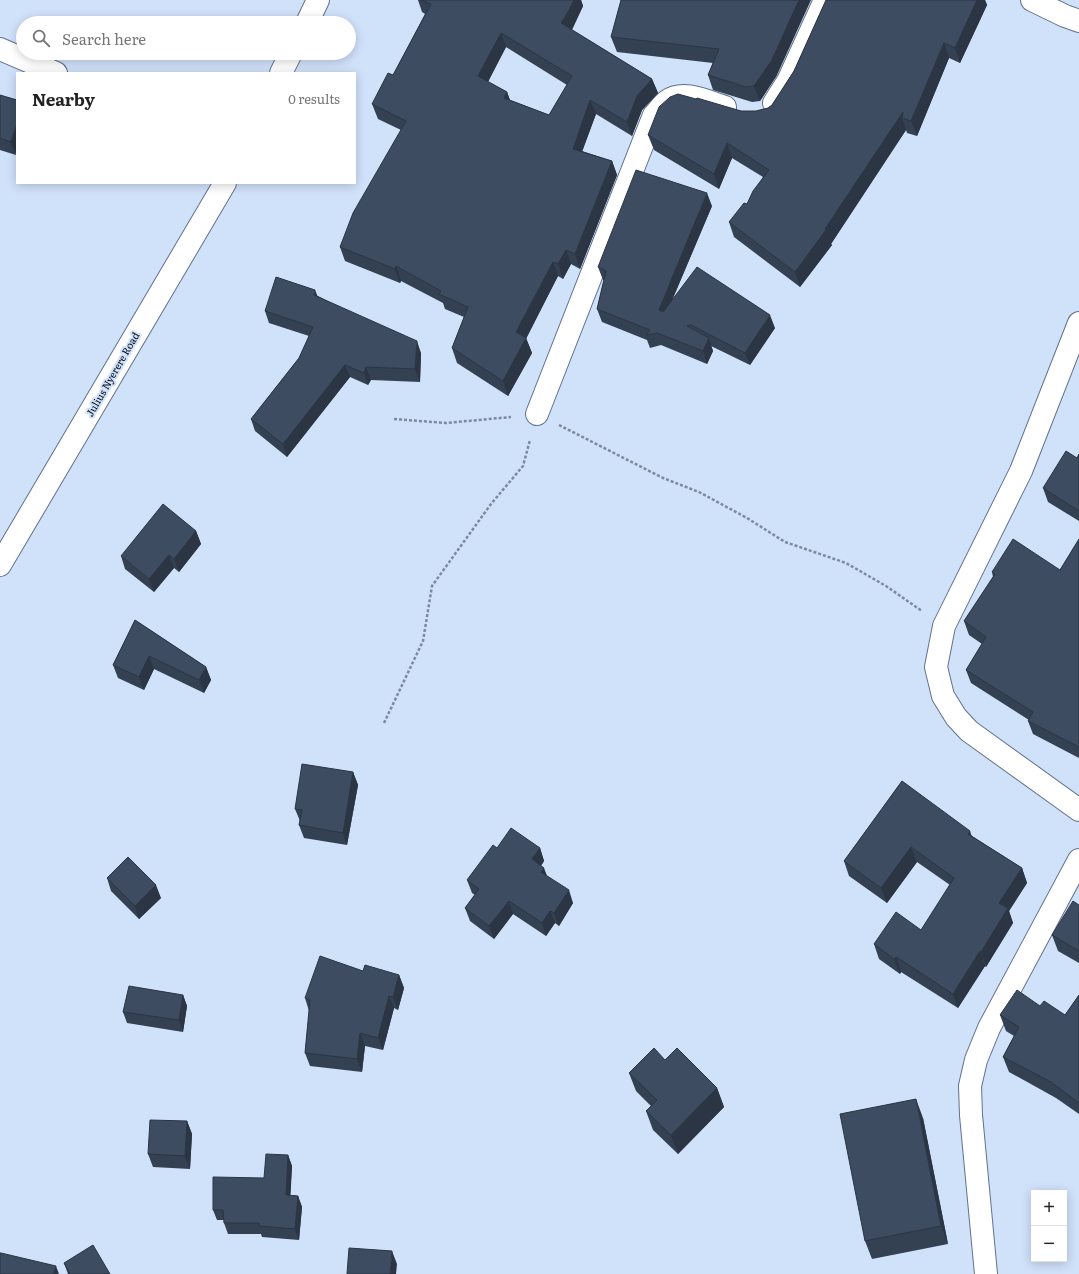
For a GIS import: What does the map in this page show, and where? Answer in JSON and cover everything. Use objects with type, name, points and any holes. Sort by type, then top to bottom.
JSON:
[{"type":"main road","points":[[310,16],[318,0]]},
{"type":"main road","points":[[537,414],[654,115],[668,101],[676,97],[686,95],[751,113],[767,113],[788,81],[825,0]]},
{"type":"main road","points":[[1032,0],[1079,21]]},
{"type":"main road","points":[[0,49],[16,56]]},
{"type":"main road","points":[[26,60],[54,72]]},
{"type":"main road","points":[[282,72],[288,60]]},
{"type":"main road","name":"Julius Nyerere Road","points":[[0,565],[224,184]]},
{"type":"main road","points":[[1079,323],[1021,471],[944,626],[936,667],[943,696],[956,717],[969,732],[1079,810]]},
{"type":"main road","points":[[986,1274],[970,1115],[970,1086],[976,1060],[989,1028],[1079,860]]},
{"type":"path","points":[[384,723],[423,641],[432,586],[492,504],[523,466],[537,414]]},
{"type":"path","points":[[394,419],[446,423],[537,414],[663,478],[699,492],[747,518],[785,542],[846,563],[886,586],[944,626]]},
{"type":"building","points":[[421,0],[574,0],[561,23],[652,79],[637,96],[627,122],[590,100],[573,149],[612,161],[575,254],[566,250],[558,264],[553,262],[516,332],[526,338],[503,381],[452,348],[468,307],[439,294],[441,291],[396,266],[395,269],[340,247],[353,213],[406,121],[372,104],[388,73],[393,75],[431,4]],"holes":[[[501,33],[572,76],[549,115],[504,98],[507,92],[478,76]]]},
{"type":"building","points":[[621,0],[799,0],[772,60],[754,86],[746,87],[708,75],[719,49],[611,37]]},
{"type":"building","points":[[826,0],[977,0],[955,48],[944,43],[911,121],[902,118],[903,112],[825,229],[826,230],[795,272],[729,222],[744,203],[747,204],[753,191],[769,170],[727,143],[714,174],[648,135],[659,107],[670,97],[678,94],[741,111],[756,111],[768,108],[772,105],[794,71]]},
{"type":"building","points":[[0,95],[16,100],[16,127],[11,142],[0,138]]},
{"type":"building","points":[[636,170],[707,193],[659,310],[663,312],[697,267],[770,315],[745,353],[691,325],[687,326],[709,338],[703,351],[657,333],[646,335],[650,330],[597,309],[606,271],[598,267]]},
{"type":"building","points":[[276,277],[315,290],[314,295],[417,341],[415,369],[366,367],[364,373],[345,365],[283,444],[251,419],[299,358],[313,327],[265,311]]},
{"type":"building","points":[[1066,451],[1077,458],[1079,454],[1079,511],[1043,488]]},
{"type":"building","points":[[163,504],[196,531],[174,559],[169,555],[149,579],[121,556]]},
{"type":"building","points":[[1013,539],[1060,570],[1079,539],[1079,747],[1028,721],[1033,712],[966,670],[986,637],[964,621],[995,574],[992,572]]},
{"type":"building","points":[[135,620],[206,667],[199,680],[149,656],[139,677],[113,665]]},
{"type":"building","points":[[302,764],[353,772],[343,833],[299,825],[302,810],[295,809]]},
{"type":"building","points":[[902,781],[970,831],[968,834],[1022,868],[999,903],[1008,908],[953,994],[896,957],[894,959],[874,944],[896,912],[921,930],[954,878],[911,847],[881,888],[844,861]]},
{"type":"building","points":[[511,828],[540,848],[532,859],[544,868],[541,872],[569,890],[554,913],[550,911],[542,923],[509,901],[489,926],[465,908],[479,889],[467,880],[493,845],[497,848]]},
{"type":"building","points":[[128,857],[156,885],[135,906],[107,878]]},
{"type":"building","points":[[1073,901],[1079,905],[1079,951],[1052,935]]},
{"type":"building","points":[[320,956],[363,971],[365,965],[399,975],[393,997],[389,996],[378,1038],[360,1033],[357,1059],[305,1053],[310,1000],[305,998]]},
{"type":"building","points":[[129,986],[183,995],[179,1020],[123,1012]]},
{"type":"building","points":[[1017,990],[1040,1006],[1044,1001],[1065,1015],[1079,995],[1079,1103],[1051,1082],[1003,1057],[1019,1027],[1000,1015]]},
{"type":"building","points":[[654,1048],[665,1060],[677,1048],[717,1088],[671,1135],[646,1111],[657,1100],[629,1073]]},
{"type":"building","points":[[916,1099],[941,1226],[865,1241],[840,1114]]},
{"type":"building","points":[[150,1120],[187,1121],[185,1156],[148,1154]]},
{"type":"building","points":[[266,1154],[288,1155],[286,1195],[298,1196],[295,1229],[259,1226],[259,1223],[224,1223],[223,1210],[213,1210],[213,1177],[264,1178]]},
{"type":"building","points":[[93,1245],[110,1274],[70,1274],[64,1263]]},
{"type":"building","points":[[349,1248],[392,1251],[390,1274],[347,1274]]},
{"type":"building","points":[[0,1253],[56,1266],[53,1274],[0,1274]]}]
